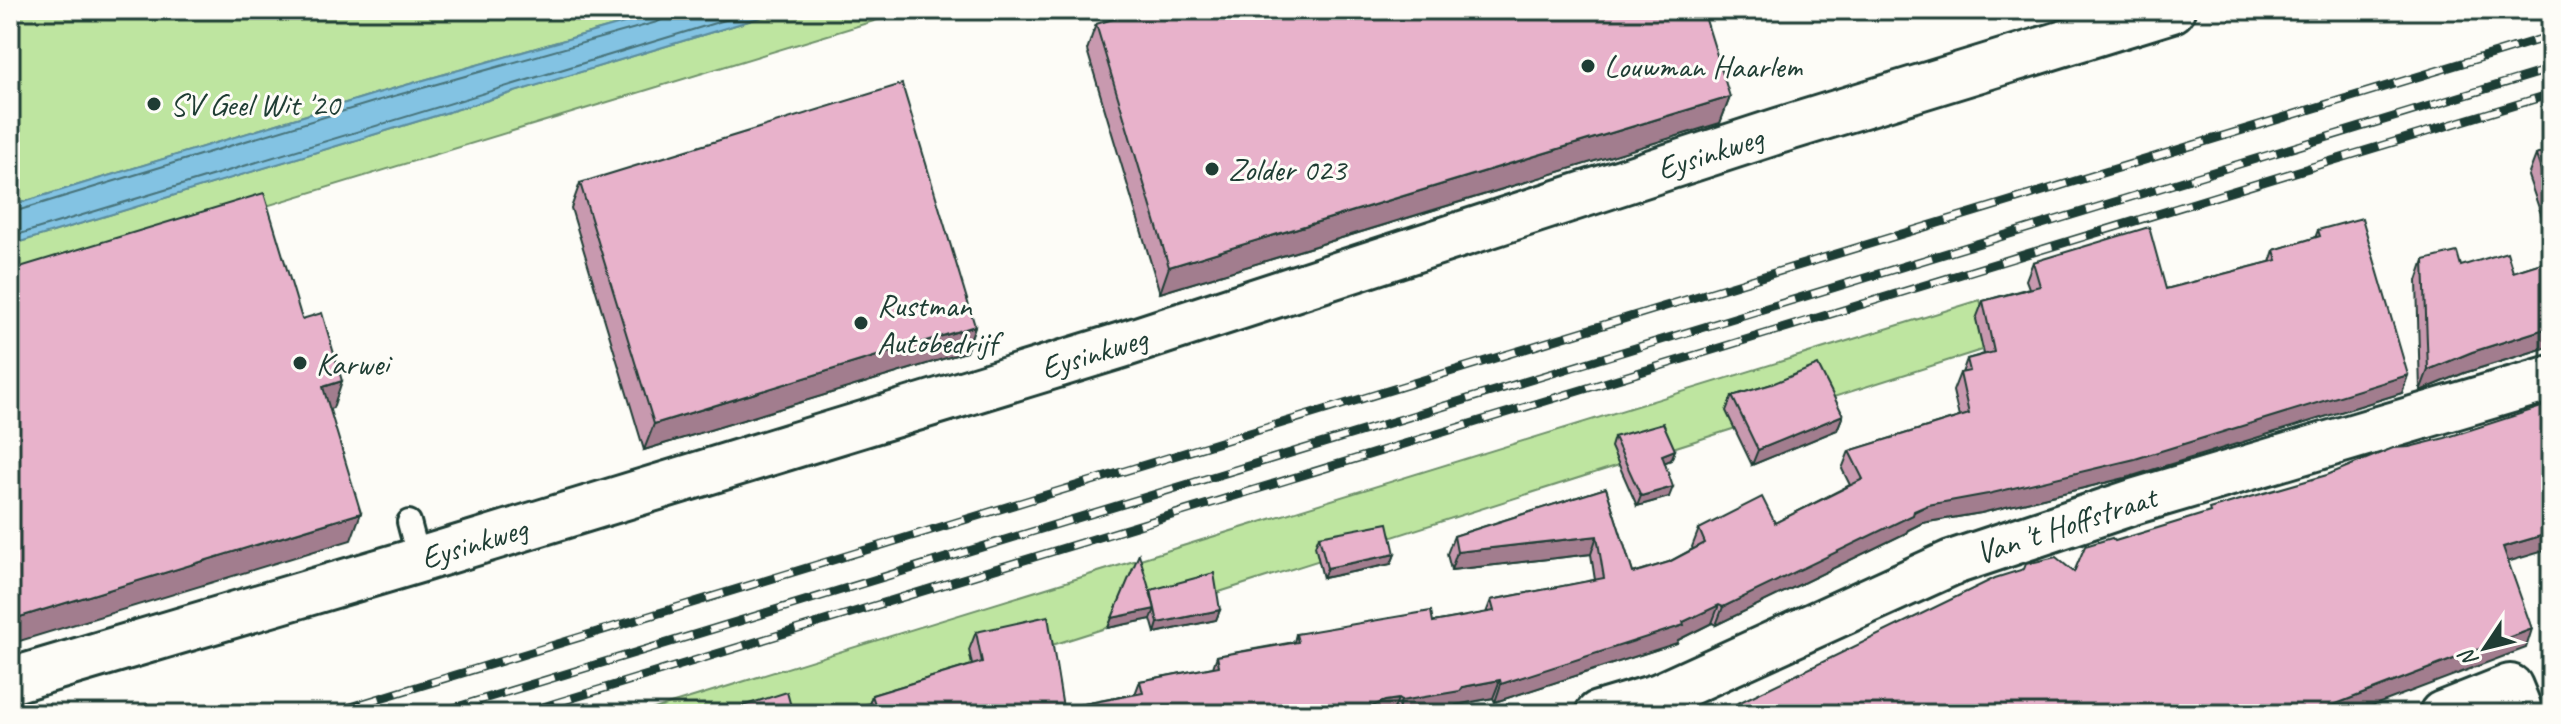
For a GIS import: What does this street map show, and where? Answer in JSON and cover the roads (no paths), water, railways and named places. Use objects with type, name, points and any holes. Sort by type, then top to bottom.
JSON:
[{"type":"street","name":"Eysinkweg","points":[[10,681],[414,541],[1122,345],[1778,131],[2172,10]]},
{"type":"street","name":"Van 't Hoffstraat","points":[[1598,714],[1659,696],[1951,563],[2136,501],[2551,378]]},
{"type":"street","points":[[2442,714],[2510,687],[2521,714]]},
{"type":"water","points":[[670,10],[785,10],[10,245],[10,206],[378,93]]},
{"type":"railway","points":[[328,714],[2551,36]]},
{"type":"railway","points":[[434,714],[2551,69]]},
{"type":"railway","points":[[520,714],[2551,94]]},
{"type":"place","name":"Louwman Haarlem","points":[[1588,66]]},
{"type":"place","name":"SV Geel Wit '20","points":[[154,104]]},
{"type":"place","name":"Zolder 023","points":[[1212,169]]},
{"type":"place","name":"Rustman Autobedrijf","points":[[861,323]]},
{"type":"place","name":"Karwei","points":[[300,363]]}]
